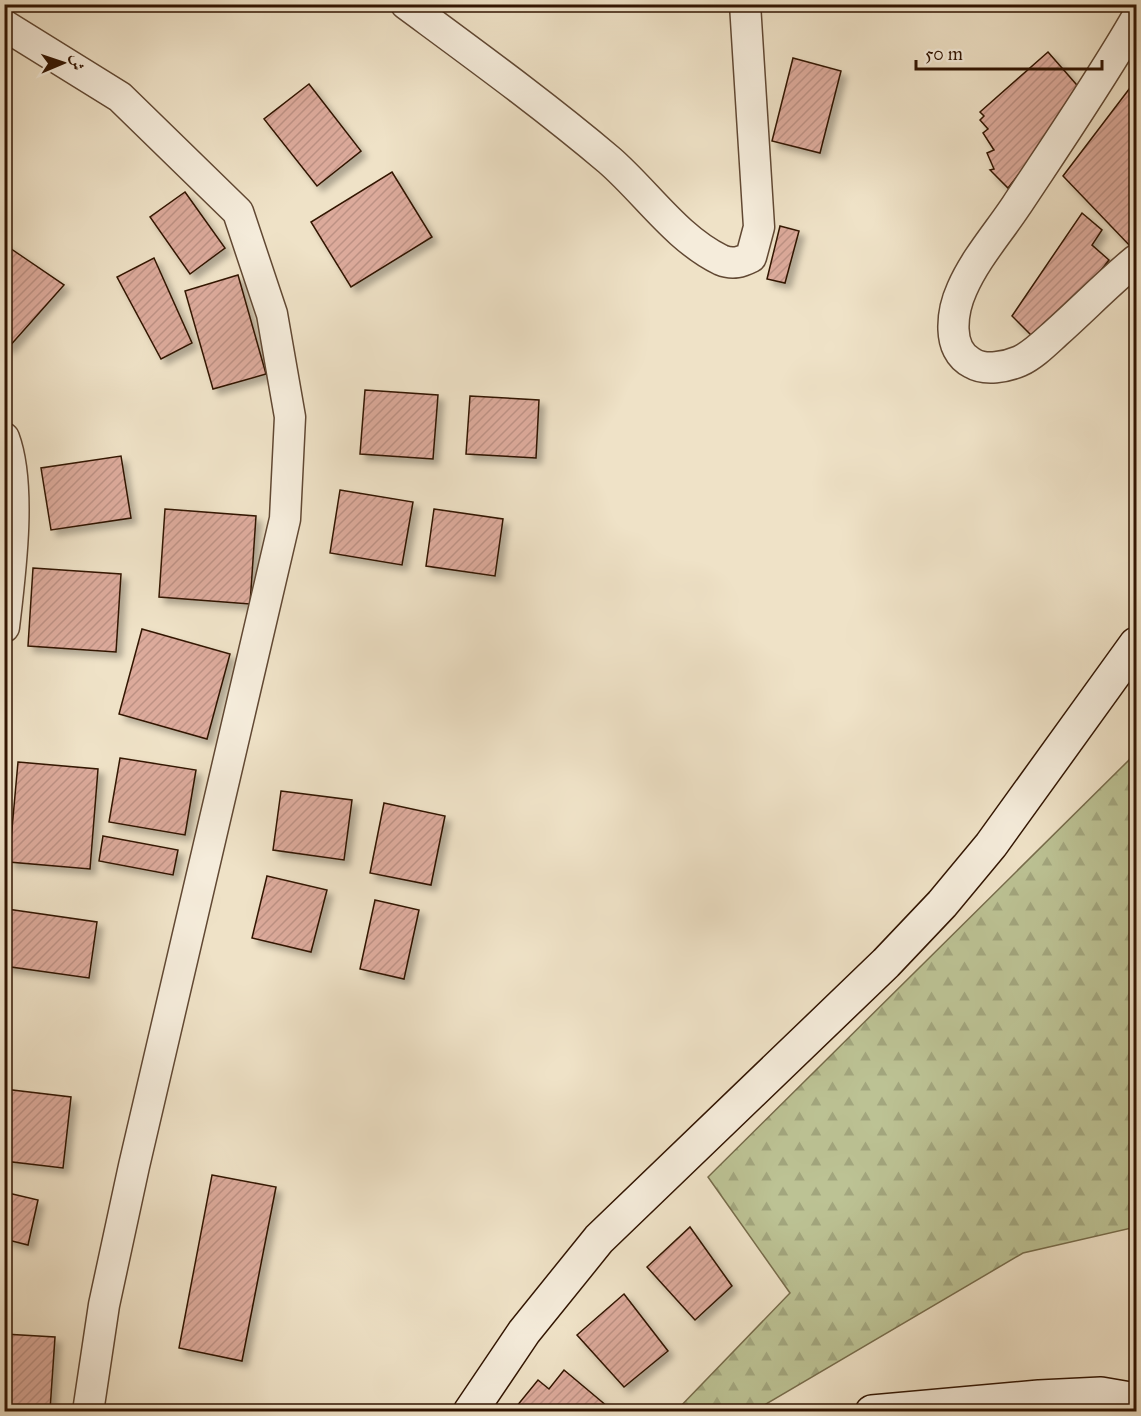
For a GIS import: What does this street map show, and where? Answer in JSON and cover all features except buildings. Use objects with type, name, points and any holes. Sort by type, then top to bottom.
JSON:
[{"type":"street","points":[[406,4],[498,71],[611,162],[677,228],[722,261],[738,263],[751,257],[759,227],[745,4]]},
{"type":"street","points":[[1137,19],[1105,72],[961,290],[953,321],[954,339],[960,354],[972,363],[984,367],[1004,366],[1021,361],[1040,347],[1137,260]]},
{"type":"street","points":[[4,25],[120,97],[238,212],[272,314],[290,417],[285,519],[134,1166],[104,1305],[88,1412]]},
{"type":"street","points":[[4,438],[12,480],[12,536],[4,627]]},
{"type":"street","points":[[470,1412],[524,1332],[599,1239],[886,963],[942,904],[991,845],[1137,644]]},
{"type":"street","points":[[872,1412],[882,1408],[1049,1396],[1101,1394],[1137,1400]]},
{"type":"green space","points":[[1136,747],[1136,1227],[1023,1253],[754,1411],[676,1411],[790,1293],[708,1177],[1129,760]]}]
